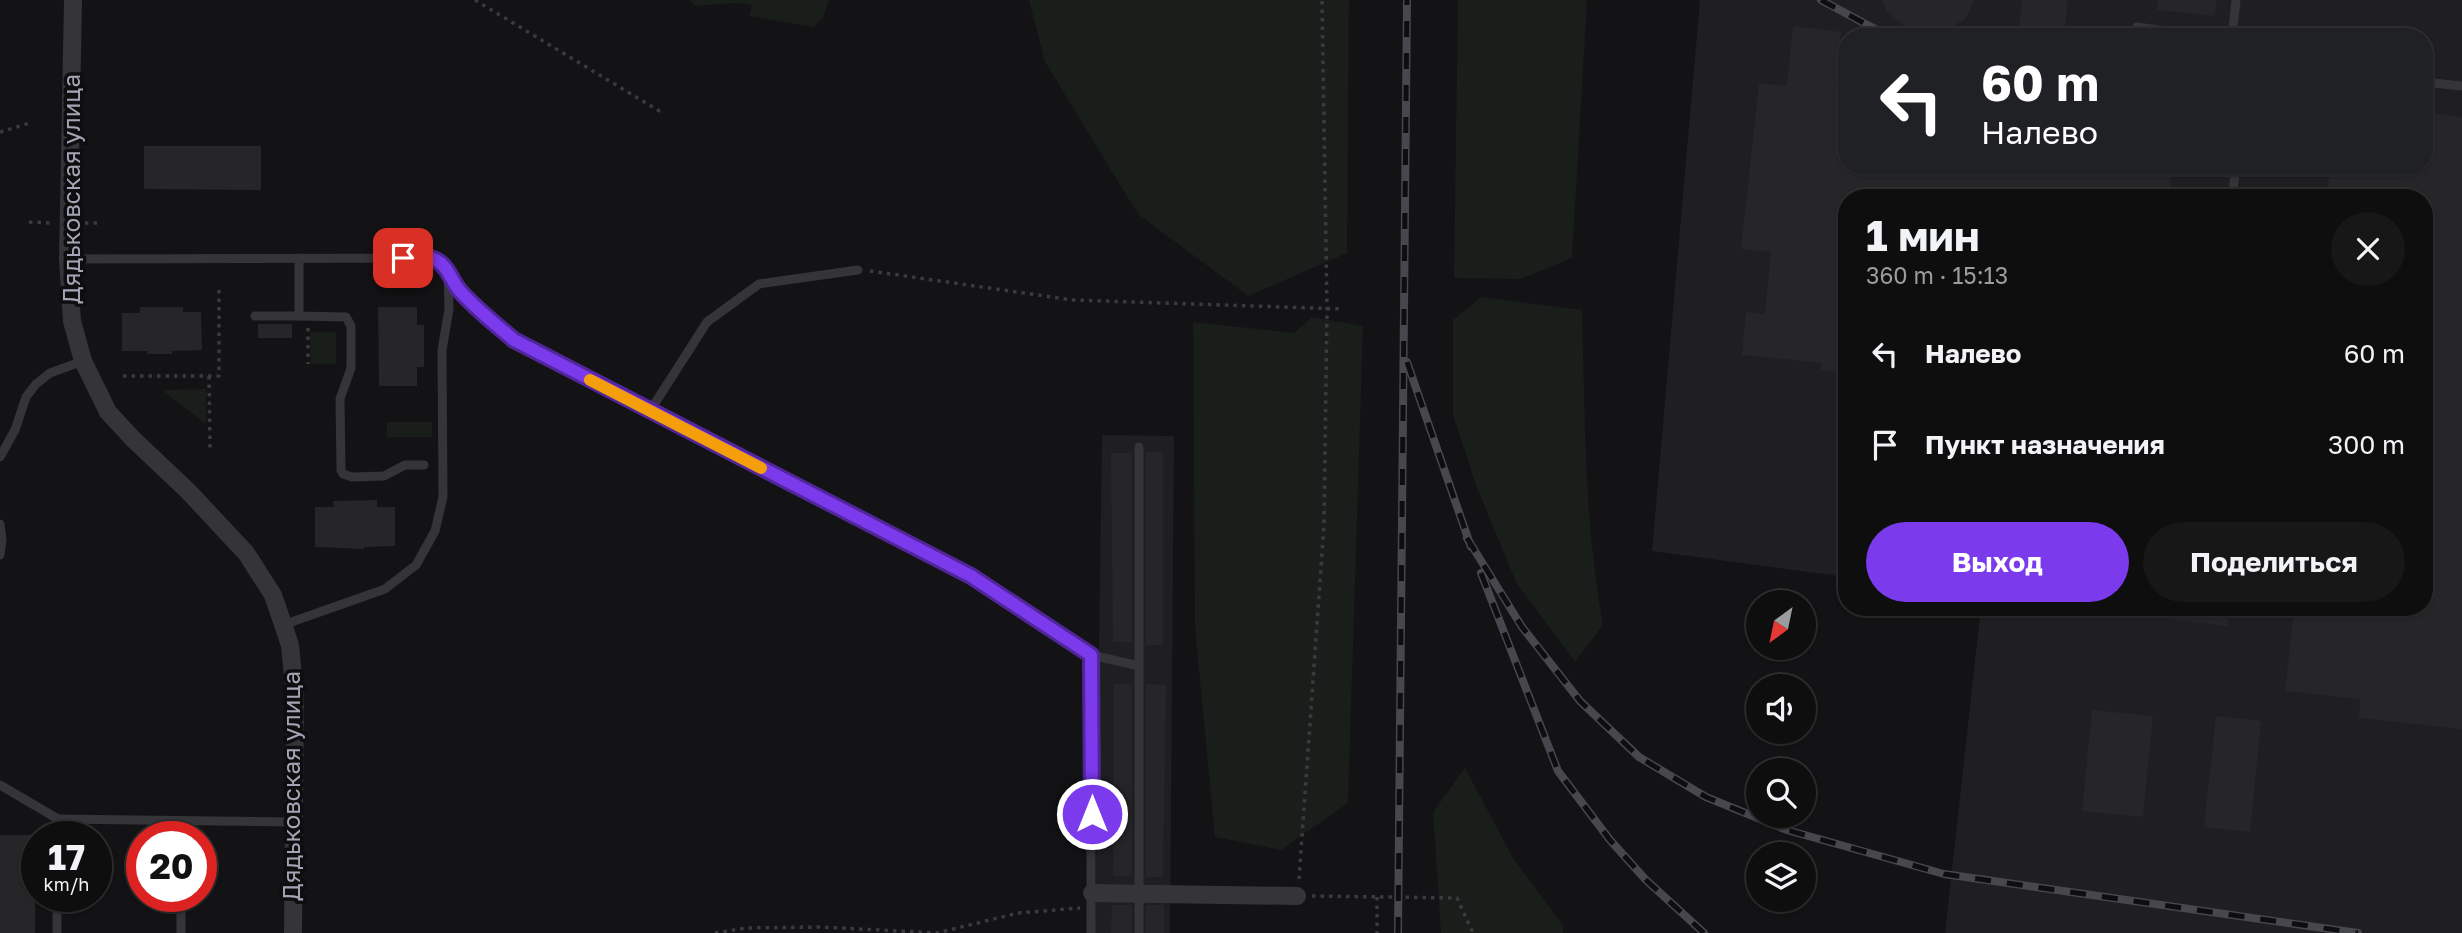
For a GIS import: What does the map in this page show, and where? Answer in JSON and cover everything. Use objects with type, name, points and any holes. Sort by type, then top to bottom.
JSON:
[{"type":"street","name":"Дядьковская улица","points":[[73,0],[68,259],[72,321],[83,361],[108,412],[246,553],[273,595],[290,645],[295,696],[293,933]]},
{"type":"street","points":[[1092,900],[1139,894],[1297,896]]},
{"type":"lane","points":[[2233,28],[2236,0]]},
{"type":"lane","points":[[2433,83],[2462,86]]},
{"type":"lane","points":[[299,258],[303,316]]},
{"type":"lane","points":[[68,259],[429,258],[444,266],[449,278],[484,316],[514,340],[971,576],[1091,655],[1139,666]]},
{"type":"lane","points":[[650,411],[707,322],[759,284],[858,270]]},
{"type":"lane","points":[[283,625],[385,589],[416,565],[435,531],[443,497],[442,350],[450,309],[449,278]]},
{"type":"lane","points":[[255,316],[346,317],[351,326],[351,374],[341,399],[343,474],[352,477],[384,476],[405,466],[424,465]]},
{"type":"lane","points":[[0,457],[15,430],[26,397],[36,384],[50,373],[83,361]]},
{"type":"lane","points":[[1139,447],[1139,933]]},
{"type":"lane","points":[[0,524],[0,555]]},
{"type":"lane","points":[[1091,655],[1091,933]]},
{"type":"lane","points":[[0,785],[58,820],[181,821]]},
{"type":"lane","points":[[217,821],[294,822]]},
{"type":"lane","points":[[57,912],[57,933]]},
{"type":"lane","points":[[181,912],[181,933]]},
{"type":"path","points":[[475,0],[661,112]]},
{"type":"path","points":[[1321,0],[1327,309],[1324,525],[1297,896],[1457,898],[1473,933]]},
{"type":"path","points":[[0,132],[30,123]]},
{"type":"path","points":[[29,222],[58,223]]},
{"type":"path","points":[[83,223],[101,223]]},
{"type":"path","points":[[858,270],[1073,300],[1343,309]]},
{"type":"path","points":[[123,376],[219,376],[219,286]]},
{"type":"path","points":[[303,316],[308,364]]},
{"type":"path","points":[[209,376],[210,449]]},
{"type":"path","points":[[1377,897],[1377,933]]},
{"type":"path","points":[[715,933],[746,928],[821,928],[937,933],[1018,913],[1092,900]]},
{"type":"shaded area","points":[[690,0],[829,0],[823,18],[813,27],[749,16],[752,5],[735,3],[695,6]]},
{"type":"shaded area","points":[[1029,0],[1349,0],[1347,253],[1248,296],[1138,214],[1045,62]]},
{"type":"shaded area","points":[[1458,0],[1587,0],[1572,258],[1520,279],[1454,278]]},
{"type":"shaded area","points":[[1700,0],[2462,0],[2462,933],[1945,933],[1980,616],[2433,616],[2433,189],[1838,189],[1838,576],[1652,551]]},
{"type":"shaded area","points":[[1481,297],[1582,310],[1589,507],[1603,625],[1575,662],[1516,582],[1476,485],[1453,415],[1453,320]]},
{"type":"shaded area","points":[[1312,317],[1363,326],[1348,803],[1281,850],[1215,837],[1195,627],[1193,322],[1294,333]]},
{"type":"shaded area","points":[[310,332],[336,332],[336,364],[311,364]]},
{"type":"shaded area","points":[[206,389],[206,424],[162,390]]},
{"type":"shaded area","points":[[387,422],[432,422],[432,437],[387,437]]},
{"type":"shaded area","points":[[1102,435],[1174,436],[1170,933],[1095,933]]},
{"type":"shaded area","points":[[1465,768],[1513,858],[1563,925],[1563,933],[1441,933],[1433,812]]},
{"type":"building","points":[[1882,0],[1974,0],[1966,18],[1951,28],[1908,28],[1887,12]]},
{"type":"building","points":[[2022,0],[2068,0],[2065,28],[2019,28]]},
{"type":"building","points":[[2158,0],[2217,0],[2215,16],[2157,10]]},
{"type":"building","points":[[1793,26],[1838,32],[1835,90],[1838,90],[1838,175],[2171,175],[2169,189],[1838,189],[1838,372],[1821,370],[1822,363],[1742,355],[1746,312],[1765,314],[1771,252],[1741,249],[1759,83],[1787,86]]},
{"type":"building","points":[[2433,113],[2462,117],[2462,729],[2359,718],[2360,699],[2285,691],[2293,616],[2433,616],[2433,189],[2328,189],[2329,175],[2433,175]]},
{"type":"building","points":[[144,146],[261,146],[261,190],[144,189]]},
{"type":"building","points":[[140,307],[183,307],[183,312],[201,312],[202,350],[172,351],[172,354],[122,351],[122,313],[140,313]]},
{"type":"building","points":[[378,307],[417,307],[417,325],[424,325],[424,367],[417,367],[417,386],[379,386]]},
{"type":"building","points":[[258,324],[292,324],[292,338],[258,338]]},
{"type":"building","points":[[1146,452],[1163,452],[1163,645],[1146,645]]},
{"type":"building","points":[[1111,453],[1132,453],[1132,642],[1113,642]]},
{"type":"building","points":[[377,500],[377,507],[395,507],[395,546],[364,549],[315,547],[315,507],[334,507],[333,501]]},
{"type":"building","points":[[2149,616],[2229,616],[2228,626]]},
{"type":"building","points":[[1114,684],[1132,684],[1132,876],[1113,876]]},
{"type":"building","points":[[1146,684],[1166,685],[1163,877],[1146,877]]},
{"type":"building","points":[[2092,710],[2153,716],[2143,817],[2082,811]]},
{"type":"building","points":[[2216,716],[2261,721],[2250,832],[2204,827]]},
{"type":"building","points":[[0,835],[21,835],[21,912],[35,912],[35,933],[0,933]]},
{"type":"building","points":[[1112,905],[1132,905],[1132,933],[1111,933]]},
{"type":"building","points":[[1146,905],[1164,905],[1164,933],[1146,933]]},
{"type":"railway","points":[[1398,933],[1407,0]]},
{"type":"railway","points":[[1821,0],[1873,28]]},
{"type":"railway","points":[[1407,362],[1471,547]]},
{"type":"railway","points":[[1467,538],[1522,627],[1580,701],[1639,757],[1706,797],[1787,830],[1944,874],[2358,933]]},
{"type":"railway","points":[[1481,573],[1558,771],[1610,840],[1646,880],[1704,933]]},
{"type":"slow traffic","points":[[590,380],[761,468]]},
{"type":"route","points":[[403,258],[429,258],[444,266],[459,291],[514,340],[971,576],[1091,655],[1092,814]]}]
